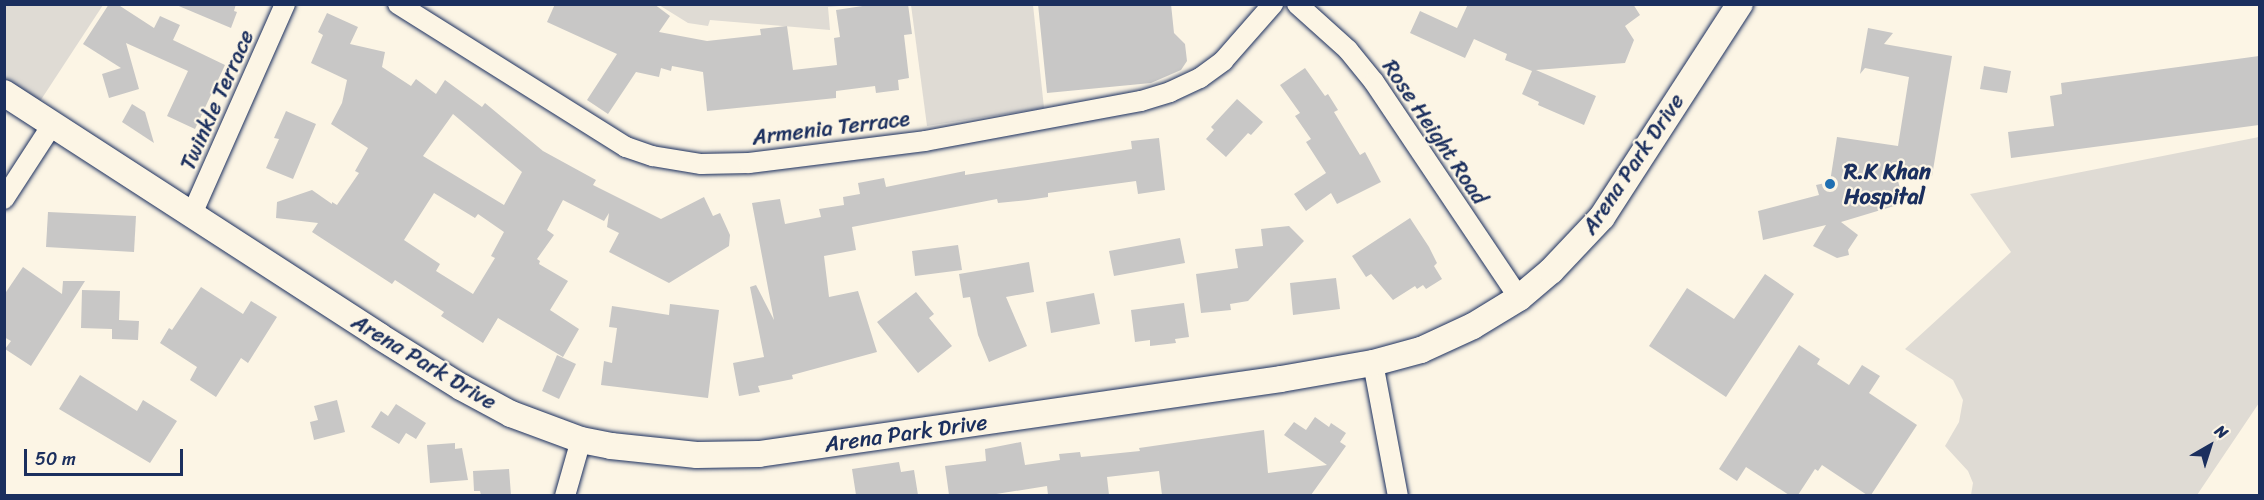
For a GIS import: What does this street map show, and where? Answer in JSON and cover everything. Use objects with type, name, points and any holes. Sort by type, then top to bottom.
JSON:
[{"type":"street","name":"Twinkle Terrace","points":[[192,214],[285,4]]},
{"type":"street","name":"Armenia Terrace","points":[[398,4],[626,147],[652,156],[701,164],[749,163],[926,141],[1141,101],[1170,92],[1200,78],[1223,61],[1273,4]]},
{"type":"street","name":"Rose Height Road","points":[[1297,4],[1348,50],[1374,82],[1519,298]]},
{"type":"street","name":"Arena Park Drive","points":[[4,93],[461,387],[511,414],[581,440],[657,453],[759,454],[1281,379],[1373,363],[1420,350],[1473,326],[1519,298],[1551,271],[1602,218],[1740,4]]},
{"type":"street","points":[[4,199],[52,125]]},
{"type":"street","points":[[1373,363],[1398,495]]},
{"type":"street","points":[[565,495],[581,440]]},
{"type":"shaded area","points":[[4,5],[103,5],[33,112],[5,92]]},
{"type":"shaded area","points":[[659,5],[851,5],[828,7],[830,30],[710,20],[708,26],[688,23]]},
{"type":"shaded area","points":[[911,5],[1033,5],[1044,108],[927,126]]},
{"type":"shaded area","points":[[2259,137],[2259,403],[2197,495],[1971,495],[1973,483],[1968,471],[1945,446],[1959,422],[1963,400],[1953,380],[1905,349],[2011,252],[1970,194]]},
{"type":"building","points":[[109,4],[117,4],[154,28],[160,16],[180,25],[173,40],[225,65],[195,129],[167,116],[188,71],[126,43],[139,89],[109,98],[102,74],[121,68],[83,44]]},
{"type":"building","points":[[174,4],[236,4],[234,11],[237,12],[231,28]]},
{"type":"building","points":[[555,4],[654,4],[670,16],[659,32],[707,41],[761,35],[760,29],[787,26],[793,70],[837,65],[834,38],[840,37],[836,10],[876,4],[908,4],[912,34],[904,35],[909,78],[898,80],[899,90],[876,93],[875,86],[836,91],[836,98],[707,111],[703,72],[672,66],[671,71],[661,68],[659,77],[636,72],[608,114],[587,100],[617,54],[547,22]]},
{"type":"building","points":[[1038,4],[1171,4],[1174,33],[1185,44],[1187,61],[1181,70],[1151,83],[1047,93]]},
{"type":"building","points":[[1468,4],[1633,4],[1640,15],[1625,26],[1634,40],[1625,63],[1536,70],[1596,96],[1584,125],[1538,105],[1539,102],[1522,94],[1532,71],[1505,60],[1507,54],[1474,39],[1465,58],[1410,33],[1420,11],[1457,28]]},
{"type":"building","points":[[327,13],[358,27],[350,44],[385,52],[382,67],[411,86],[416,79],[436,94],[445,80],[482,107],[485,103],[543,151],[596,180],[593,185],[661,219],[704,197],[713,216],[720,213],[730,235],[729,246],[669,283],[609,252],[619,233],[607,227],[609,213],[604,221],[563,200],[547,230],[554,235],[537,259],[540,261],[539,264],[568,281],[550,310],[579,329],[563,357],[498,318],[483,343],[441,316],[444,312],[395,280],[392,284],[312,232],[318,223],[276,218],[277,202],[312,190],[337,205],[359,173],[355,171],[368,148],[331,124],[342,103],[347,80],[311,63],[323,35],[318,32]],"holes":[[[453,114],[522,172],[504,205],[423,156]],[[434,193],[475,218],[478,214],[504,232],[491,256],[495,258],[473,294],[436,271],[440,264],[404,240]]]},
{"type":"building","points":[[1868,28],[1893,33],[1884,44],[1952,56],[1932,176],[1895,170],[1904,203],[1841,222],[1858,235],[1848,250],[1849,255],[1837,258],[1813,246],[1826,225],[1763,240],[1758,211],[1819,195],[1816,185],[1830,182],[1837,137],[1898,146],[1909,77],[1865,68],[1860,74]]},
{"type":"building","points":[[2259,56],[2259,125],[2011,158],[2008,132],[2054,126],[2050,96],[2062,94],[2061,83]]},
{"type":"building","points":[[1984,66],[2011,71],[2007,93],[1980,89]]},
{"type":"building","points":[[1305,68],[1325,96],[1328,94],[1338,110],[1334,112],[1360,155],[1365,152],[1381,182],[1337,204],[1331,193],[1306,211],[1294,194],[1326,173],[1306,142],[1311,139],[1295,116],[1300,113],[1280,85]]},
{"type":"building","points":[[1237,99],[1263,122],[1251,135],[1248,133],[1226,157],[1206,139],[1214,130],[1211,127]]},
{"type":"building","points":[[132,104],[145,112],[154,143],[122,122]]},
{"type":"building","points":[[286,111],[316,124],[293,179],[266,168],[279,139],[274,138]]},
{"type":"building","points":[[1159,138],[1165,190],[1138,194],[1136,181],[1048,193],[1048,197],[1028,200],[998,203],[997,199],[852,227],[856,250],[824,256],[829,297],[858,291],[877,352],[792,375],[793,379],[758,386],[760,392],[739,396],[733,363],[764,357],[750,287],[756,285],[774,320],[752,203],[780,199],[785,224],[821,217],[819,209],[844,205],[843,197],[860,194],[858,183],[884,178],[886,187],[965,171],[965,175],[1132,149],[1131,141]]},
{"type":"building","points":[[48,212],[136,216],[134,252],[46,247]]},
{"type":"building","points":[[1410,218],[1429,247],[1437,263],[1434,266],[1442,279],[1426,289],[1423,285],[1417,289],[1415,286],[1393,300],[1371,274],[1366,277],[1352,256]]},
{"type":"building","points":[[1289,226],[1304,241],[1248,301],[1230,304],[1231,310],[1201,313],[1196,274],[1238,268],[1235,249],[1263,246],[1261,229]]},
{"type":"building","points":[[1180,238],[1185,263],[1114,276],[1109,251]]},
{"type":"building","points":[[958,245],[962,270],[915,276],[912,251]]},
{"type":"building","points":[[1029,262],[1034,292],[1006,297],[1027,346],[989,362],[978,335],[970,297],[963,298],[959,274]]},
{"type":"building","points":[[23,267],[62,294],[63,281],[85,281],[31,366],[5,349],[11,341],[4,337],[4,295]]},
{"type":"building","points":[[1765,274],[1794,294],[1726,397],[1649,346],[1687,288],[1734,319]]},
{"type":"building","points":[[1336,278],[1340,309],[1293,315],[1290,283]]},
{"type":"building","points":[[201,287],[243,314],[251,301],[277,317],[248,363],[241,358],[216,397],[190,380],[197,367],[160,343],[169,328],[172,330]]},
{"type":"building","points":[[82,290],[120,291],[119,320],[139,321],[138,340],[112,339],[112,329],[81,328]]},
{"type":"building","points":[[916,292],[934,314],[929,318],[952,346],[918,373],[877,322]]},
{"type":"building","points":[[1094,293],[1100,324],[1051,333],[1046,302]]},
{"type":"building","points":[[1184,303],[1189,337],[1175,339],[1176,343],[1150,346],[1150,340],[1135,342],[1131,310]]},
{"type":"building","points":[[670,304],[719,310],[708,398],[601,385],[604,361],[612,363],[617,328],[609,327],[612,306],[669,315]]},
{"type":"building","points":[[1799,345],[1820,359],[1817,364],[1849,385],[1862,365],[1880,376],[1869,393],[1917,425],[1871,495],[1867,495],[1822,465],[1818,471],[1815,469],[1798,495],[1789,495],[1746,467],[1737,481],[1719,469]]},
{"type":"building","points":[[557,355],[576,364],[559,399],[542,391]]},
{"type":"building","points":[[80,375],[137,411],[143,400],[177,421],[150,463],[59,409]]},
{"type":"building","points":[[337,400],[345,432],[314,440],[310,422],[318,420],[314,406]]},
{"type":"building","points":[[396,404],[426,423],[416,439],[406,433],[399,444],[371,427],[381,411],[388,416]]},
{"type":"building","points":[[1315,417],[1329,427],[1331,423],[1346,433],[1340,442],[1346,446],[1311,495],[1162,495],[1159,471],[1107,477],[1109,495],[1048,495],[1047,486],[990,495],[949,495],[945,466],[986,461],[985,449],[1021,442],[1025,465],[1060,460],[1059,454],[1080,452],[1081,457],[1140,451],[1139,448],[1264,430],[1268,473],[1327,465],[1284,435],[1294,422],[1306,430]]},
{"type":"building","points":[[455,443],[455,449],[462,448],[468,480],[430,483],[427,445]]},
{"type":"building","points":[[899,462],[901,472],[914,470],[918,495],[856,495],[852,469]]},
{"type":"building","points":[[509,469],[511,495],[481,495],[480,491],[474,491],[473,471]]},
{"type":"place","name":"R.K Khan Hospital","points":[[1830,184]]}]
